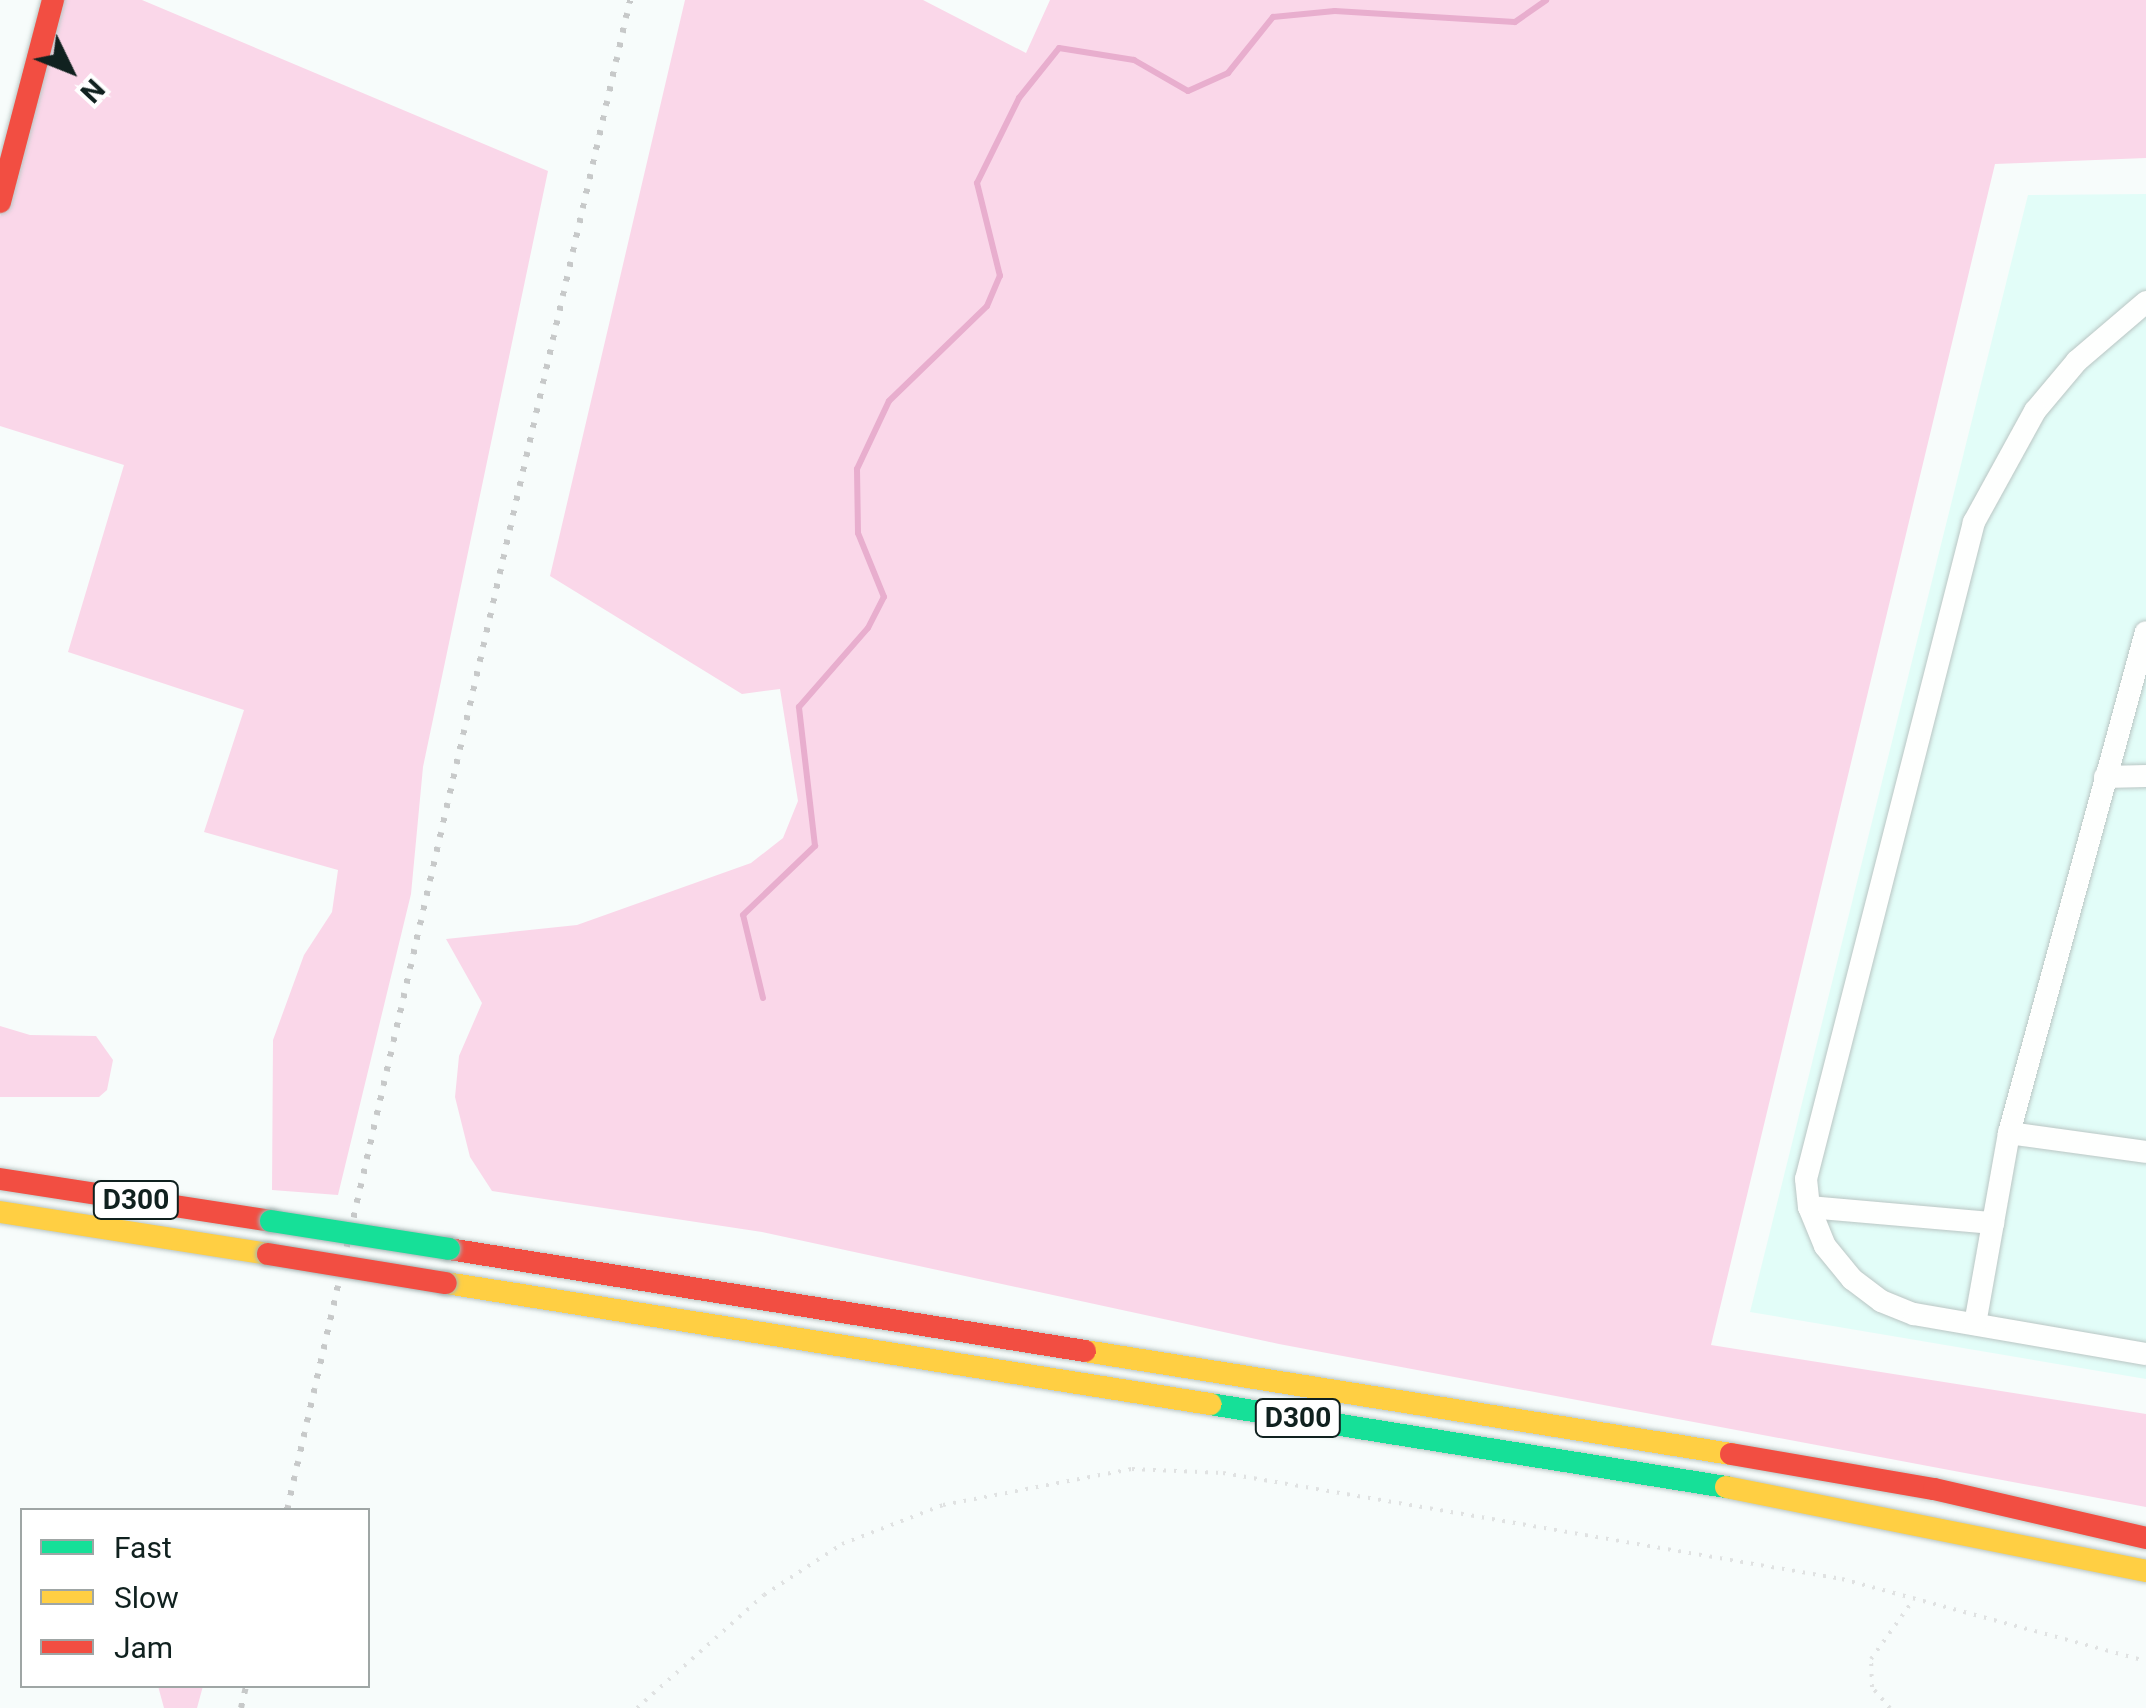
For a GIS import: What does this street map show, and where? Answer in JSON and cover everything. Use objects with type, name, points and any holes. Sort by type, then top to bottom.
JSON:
[{"type":"main road","points":[[0,202],[53,0]]},
{"type":"main road","name":"D300","points":[[0,1179],[1802,1466],[2146,1538]]},
{"type":"main road","name":"D300","points":[[0,1212],[1693,1480],[2146,1571]]},
{"type":"street","points":[[2146,302],[2056,385],[2009,451],[1974,522],[1812,1151],[1809,1207],[1825,1246],[1866,1291],[1914,1314],[2146,1354]]},
{"type":"street","points":[[1975,1324],[2009,1132],[2144,642]]},
{"type":"street","points":[[2105,777],[2146,776]]},
{"type":"street","points":[[2009,1132],[2146,1152]]},
{"type":"street","points":[[1809,1207],[1993,1223]]},
{"type":"path","points":[[637,1708],[764,1595],[858,1536],[990,1494],[1132,1469],[1223,1473],[1842,1580],[2146,1661]]},
{"type":"path","points":[[1890,1708],[1872,1687],[1871,1660],[1914,1599]]},
{"type":"shaded area","points":[[59,0],[142,0],[548,171],[423,767],[411,894],[338,1195],[272,1190],[273,1040],[304,955],[332,912],[338,870],[204,832],[244,710],[68,652],[124,465],[0,426],[0,217]]},
{"type":"shaded area","points":[[685,0],[923,0],[1026,53],[1050,0],[2146,0],[2146,158],[1995,164],[1711,1345],[2146,1414],[2146,1507],[1279,1344],[762,1232],[492,1191],[470,1157],[455,1097],[459,1056],[482,1003],[446,939],[577,925],[751,863],[783,838],[798,801],[780,689],[742,694],[550,576]]},
{"type":"shaded area","points":[[2146,194],[2146,1379],[1750,1312],[2028,195]]},
{"type":"shaded area","points":[[0,1026],[30,1035],[96,1036],[113,1060],[107,1090],[99,1097],[0,1097]]},
{"type":"shaded area","points":[[159,1688],[202,1688],[197,1708],[164,1708]]},
{"type":"waterway","points":[[763,998],[743,915],[815,846],[799,707],[868,628],[884,597],[858,533],[857,469],[889,401],[987,306],[1000,276],[977,183],[1019,98],[1059,48],[1134,60],[1188,91],[1228,73],[1273,17],[1335,11],[1515,22],[1546,0]]},
{"type":"railway","points":[[287,1508],[630,0]]},
{"type":"railway","points":[[241,1708],[246,1688]]},
{"type":"traffic: fast","points":[[271,1221],[449,1249]]},
{"type":"traffic: fast","points":[[1210,1404],[1726,1487]]},
{"type":"traffic: slow","points":[[0,1212],[268,1254]]},
{"type":"traffic: slow","points":[[446,1283],[1210,1404]]},
{"type":"traffic: slow","points":[[1085,1351],[1731,1454]]},
{"type":"traffic: slow","points":[[1726,1487],[2146,1571]]},
{"type":"traffic: jam","points":[[0,202],[53,0]]},
{"type":"traffic: jam","points":[[0,1179],[271,1221]]},
{"type":"traffic: jam","points":[[449,1249],[1085,1351]]},
{"type":"traffic: jam","points":[[268,1254],[446,1283]]},
{"type":"traffic: jam","points":[[1731,1454],[1934,1489],[2146,1538]]}]
